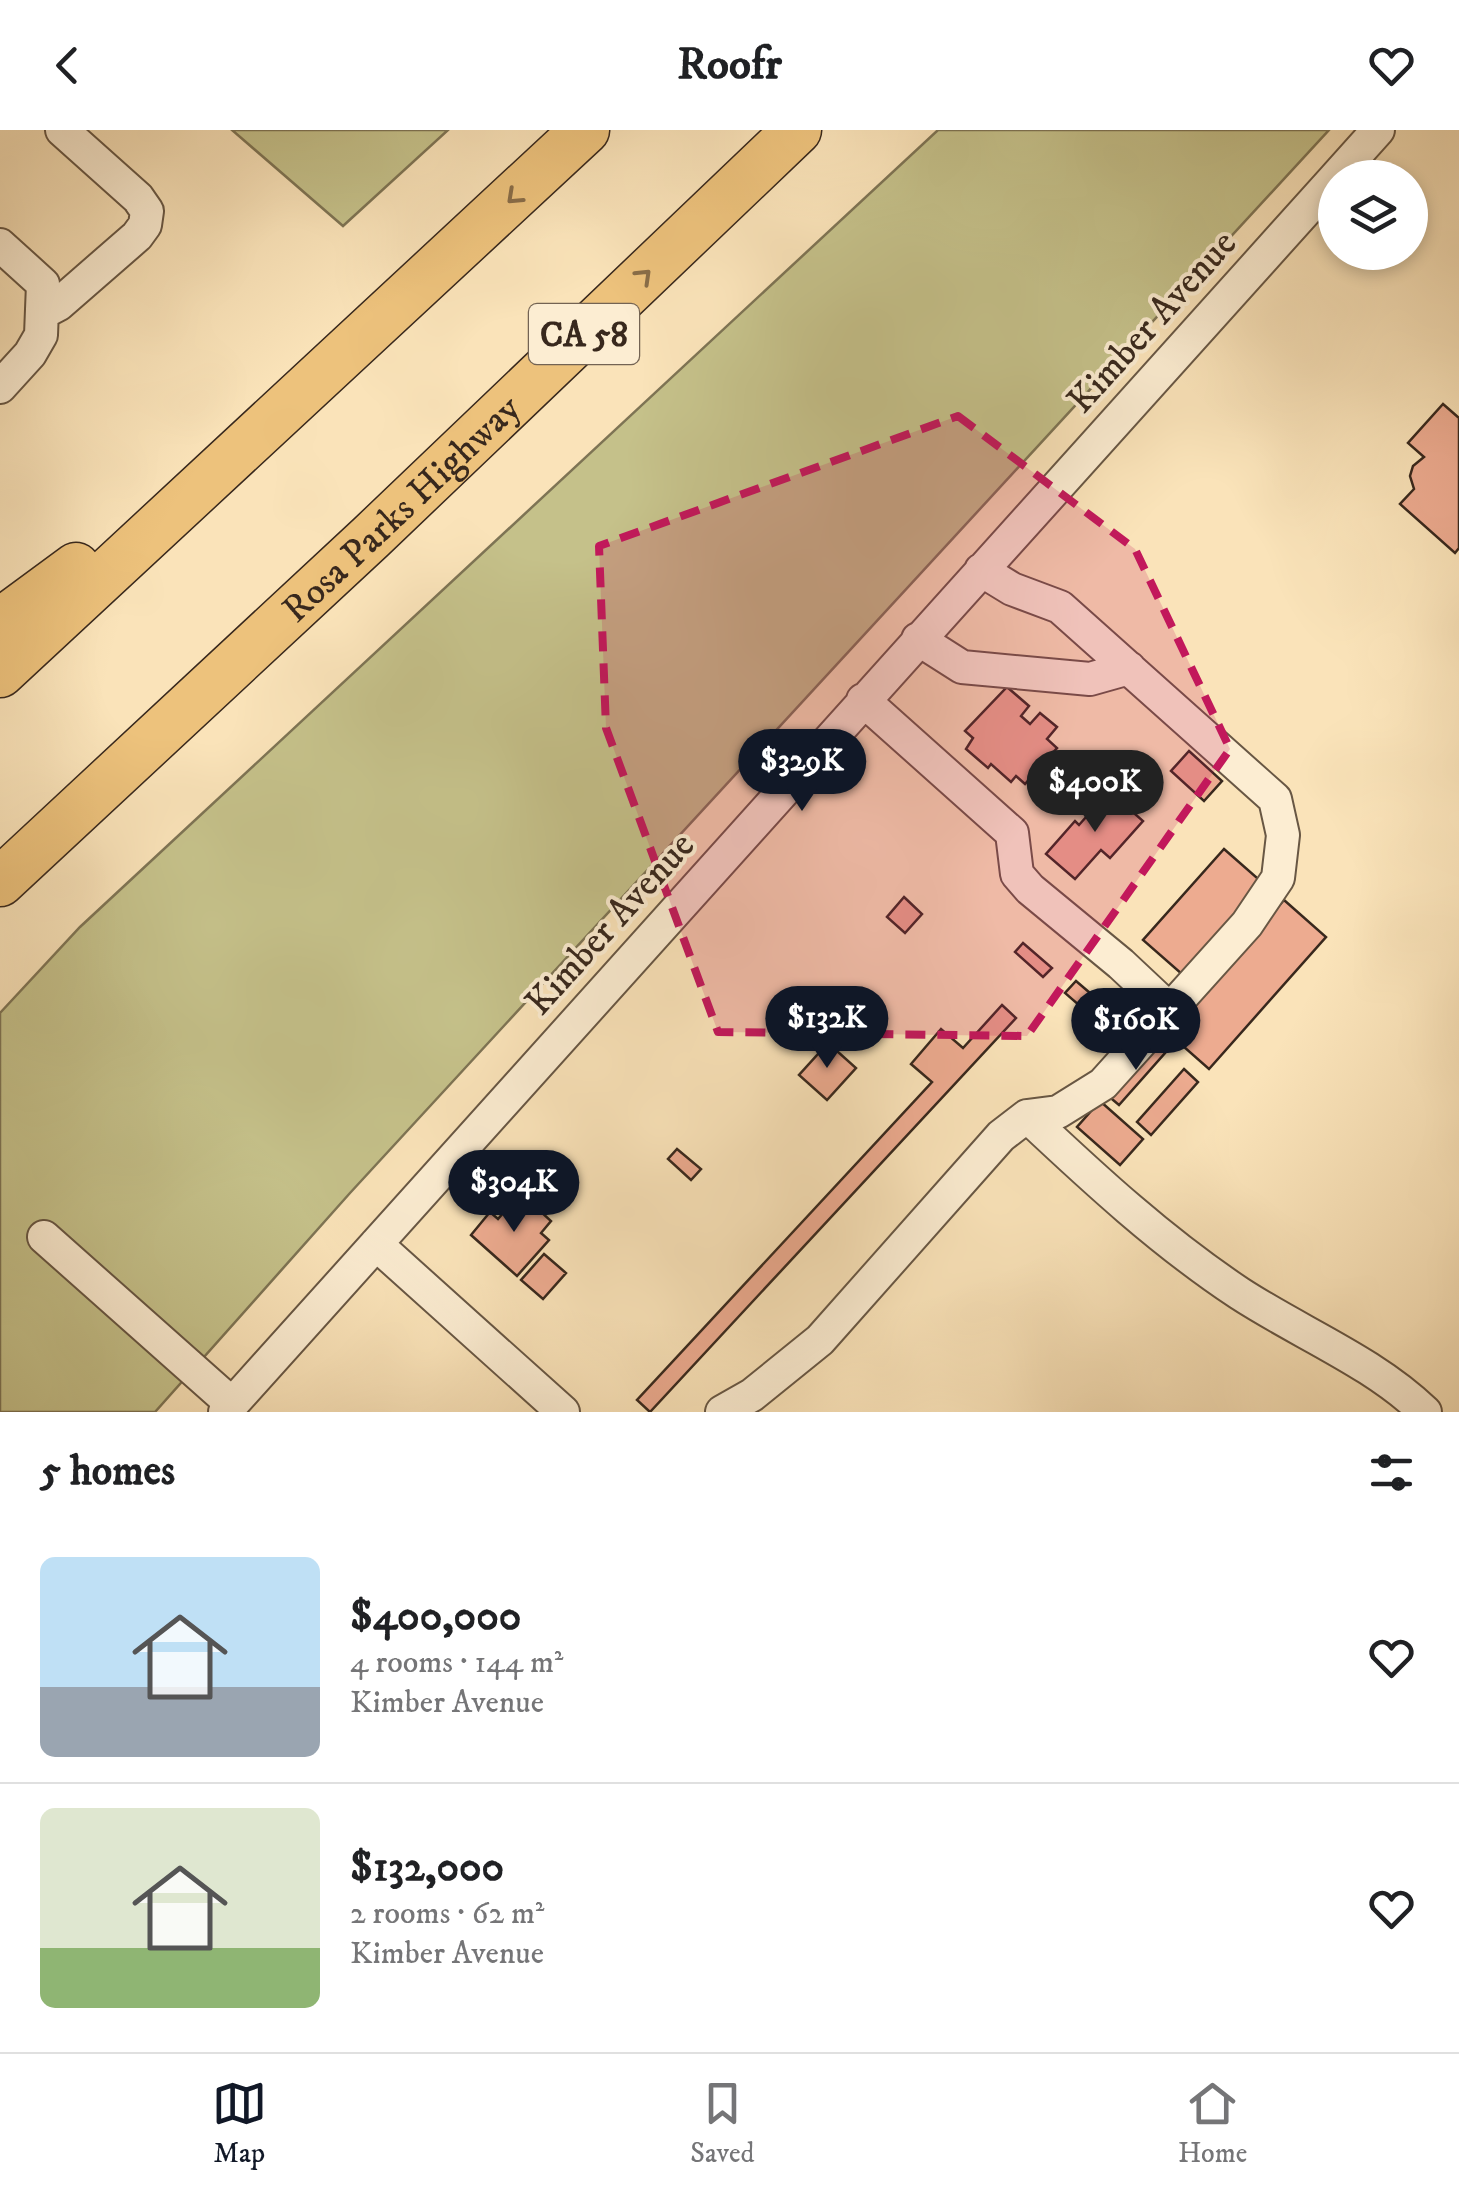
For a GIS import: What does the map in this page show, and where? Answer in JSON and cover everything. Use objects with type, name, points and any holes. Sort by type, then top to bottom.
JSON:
[{"type":"highway","points":[[0,673],[585,130]]},
{"type":"highway","name":"Rosa Parks Highway","points":[[0,882],[371,537],[797,130]]},
{"type":"highway","points":[[0,624],[283,412]]},
{"type":"highway","points":[[0,922],[371,537]]},
{"type":"street","points":[[42,313],[58,304],[136,236],[145,225],[147,210],[62,130]]},
{"type":"street","name":"Kimber Avenue","points":[[1351,160],[1378,130]]},
{"type":"street","name":"Kimber Avenue","points":[[229,1408],[1318,197]]},
{"type":"street","points":[[0,245],[43,284],[41,336],[0,387]]},
{"type":"street","points":[[722,1412],[752,1395],[820,1340],[1001,1136],[1028,1116],[1058,1112],[1103,1084],[1247,924],[1278,878],[1283,836],[1275,799],[1060,607],[1012,589],[981,570]]},
{"type":"street","points":[[918,639],[962,667],[1090,680],[1129,668]]},
{"type":"street","points":[[863,700],[1012,833],[1017,874],[1030,889],[1170,1010]]},
{"type":"street","points":[[1028,1116],[1089,1174],[1192,1261],[1304,1333],[1395,1384],[1425,1412]]},
{"type":"street","points":[[44,1237],[229,1408]]},
{"type":"street","points":[[376,1244],[563,1412]]},
{"type":"highlighted area","points":[[958,416],[1135,549],[1230,749],[1027,1036],[718,1032],[606,728],[599,546]]},
{"type":"shaded area","points":[[232,130],[448,130],[343,226]]},
{"type":"shaded area","points":[[938,130],[1329,130],[350,1193],[155,1412],[0,1412],[0,1013],[80,927]]},
{"type":"building","points":[[1443,404],[1459,418],[1459,548],[1455,553],[1400,504],[1414,489],[1410,476],[1413,466],[1424,457],[1408,443]]},
{"type":"building","points":[[1007,687],[1029,706],[1021,716],[1030,724],[1040,713],[1057,727],[1047,739],[1057,748],[1025,784],[1016,776],[1011,782],[966,749],[973,738],[965,731]]},
{"type":"building","points":[[1189,751],[1222,781],[1204,801],[1171,771]]},
{"type":"building","points":[[1109,791],[1143,821],[1110,858],[1101,850],[1075,879],[1046,854]]},
{"type":"building","points":[[1224,849],[1264,884],[1183,975],[1143,940]]},
{"type":"building","points":[[904,897],[922,914],[905,933],[887,917]]},
{"type":"building","points":[[1284,900],[1326,937],[1209,1069],[1167,1032]]},
{"type":"building","points":[[1023,943],[1052,968],[1043,977],[1015,952]]},
{"type":"building","points":[[1076,981],[1090,993],[1080,1006],[1065,993]]},
{"type":"building","points":[[1002,1005],[1016,1018],[650,1412],[637,1400],[932,1082],[911,1064],[941,1029],[963,1048]]},
{"type":"building","points":[[1152,1041],[1165,1053],[1119,1105],[1106,1094]]},
{"type":"building","points":[[828,1043],[856,1068],[827,1100],[799,1075]]},
{"type":"building","points":[[1184,1069],[1198,1082],[1151,1135],[1137,1122]]},
{"type":"building","points":[[1100,1101],[1143,1139],[1120,1165],[1077,1127]]},
{"type":"building","points":[[677,1149],[701,1169],[691,1180],[668,1159]]},
{"type":"building","points":[[526,1198],[551,1221],[541,1233],[549,1240],[517,1276],[471,1235],[490,1212],[498,1219],[510,1205],[516,1210]]},
{"type":"building","points":[[544,1254],[566,1273],[543,1299],[521,1280]]}]
